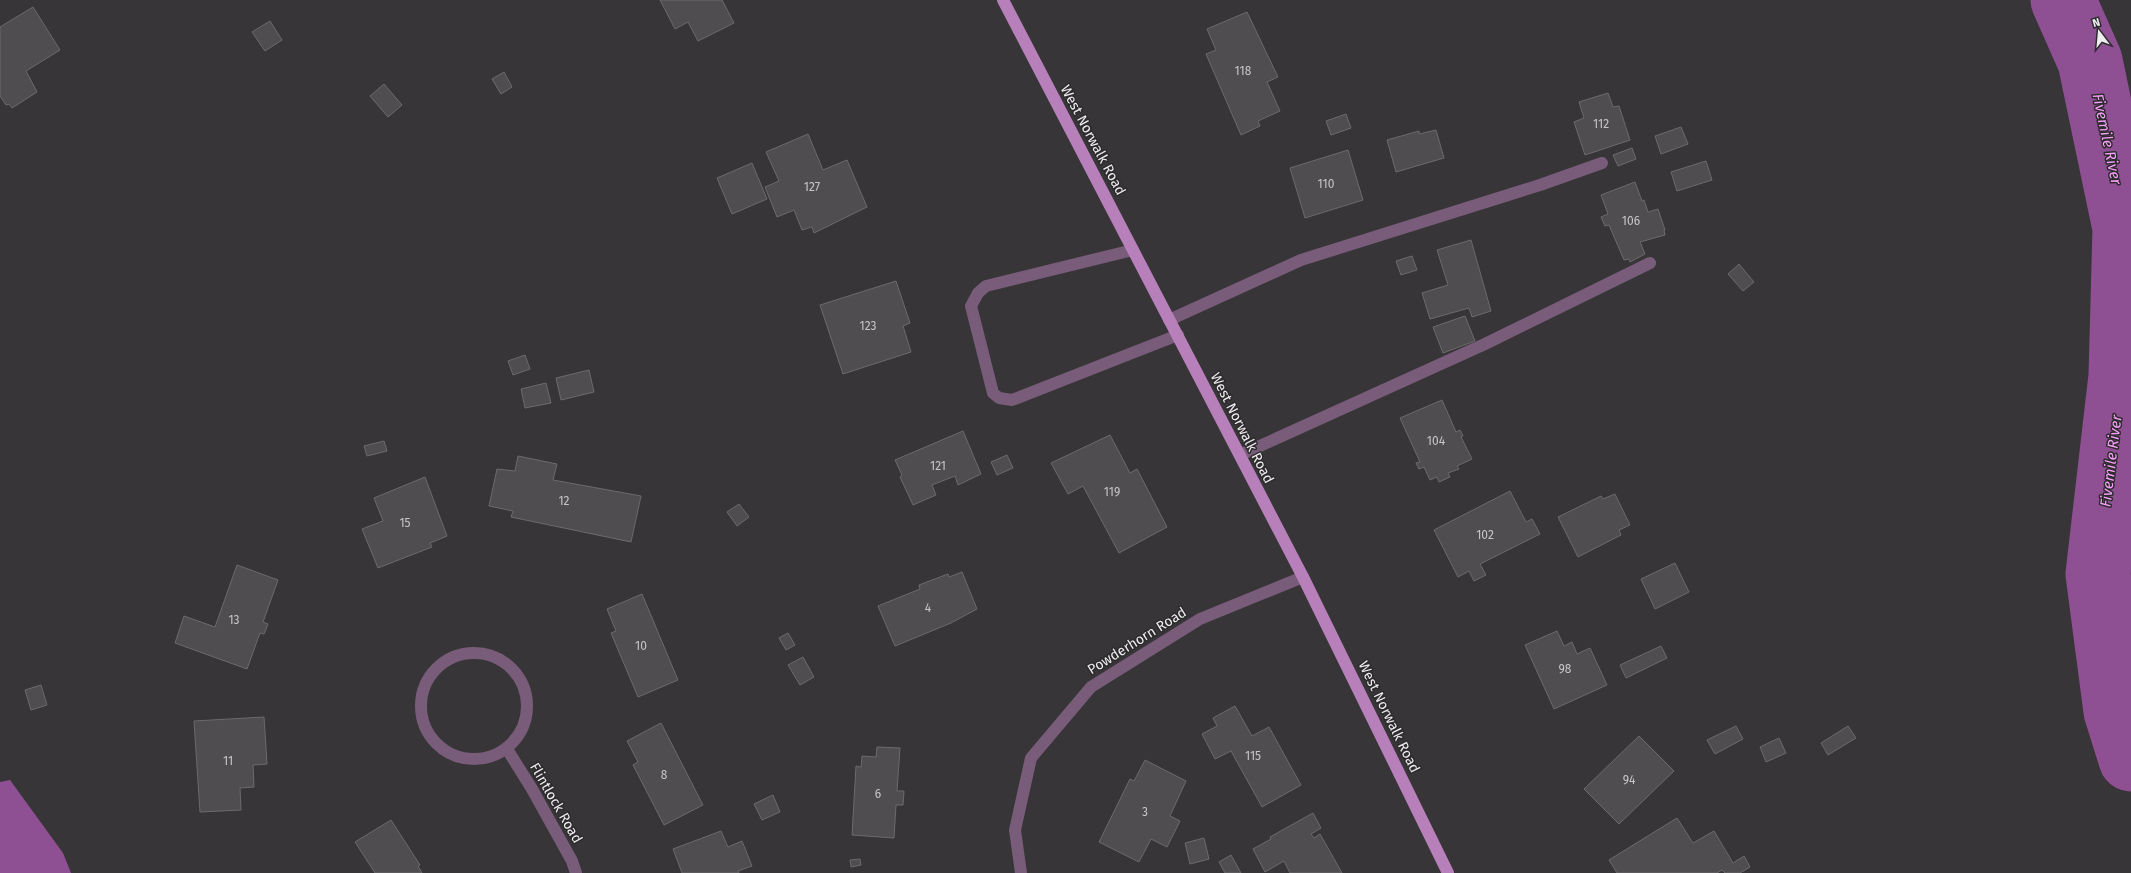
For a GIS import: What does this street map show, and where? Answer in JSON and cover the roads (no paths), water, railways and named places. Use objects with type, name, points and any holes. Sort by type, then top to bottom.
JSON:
[{"type":"main road","name":"West Norwalk Road","points":[[1003,0],[1303,577],[1448,873]]},
{"type":"street","points":[[1169,320],[1301,260],[1540,185],[1602,163]]},
{"type":"street","points":[[1133,250],[986,286],[978,293],[971,306],[993,393],[999,398],[1012,400],[1178,335]]},
{"type":"street","points":[[1240,455],[1485,344],[1650,263]]},
{"type":"street","name":"Powderhorn Road","points":[[1021,873],[1015,830],[1031,758],[1091,687],[1200,619],[1303,577]]},
{"type":"street","points":[[481,653],[499,659],[514,670],[524,688],[527,706],[524,725],[514,742],[506,748],[486,758],[463,758],[443,749],[427,733],[420,712],[420,702],[426,681],[441,663],[452,656],[481,653]]},
{"type":"street","name":"Flintlock Road","points":[[506,748],[564,848],[576,873]]},
{"type":"waterway","name":"Fivemile River","points":[[2063,0],[2090,61],[2125,228],[2121,376],[2098,574],[2116,711],[2131,759]]}]
